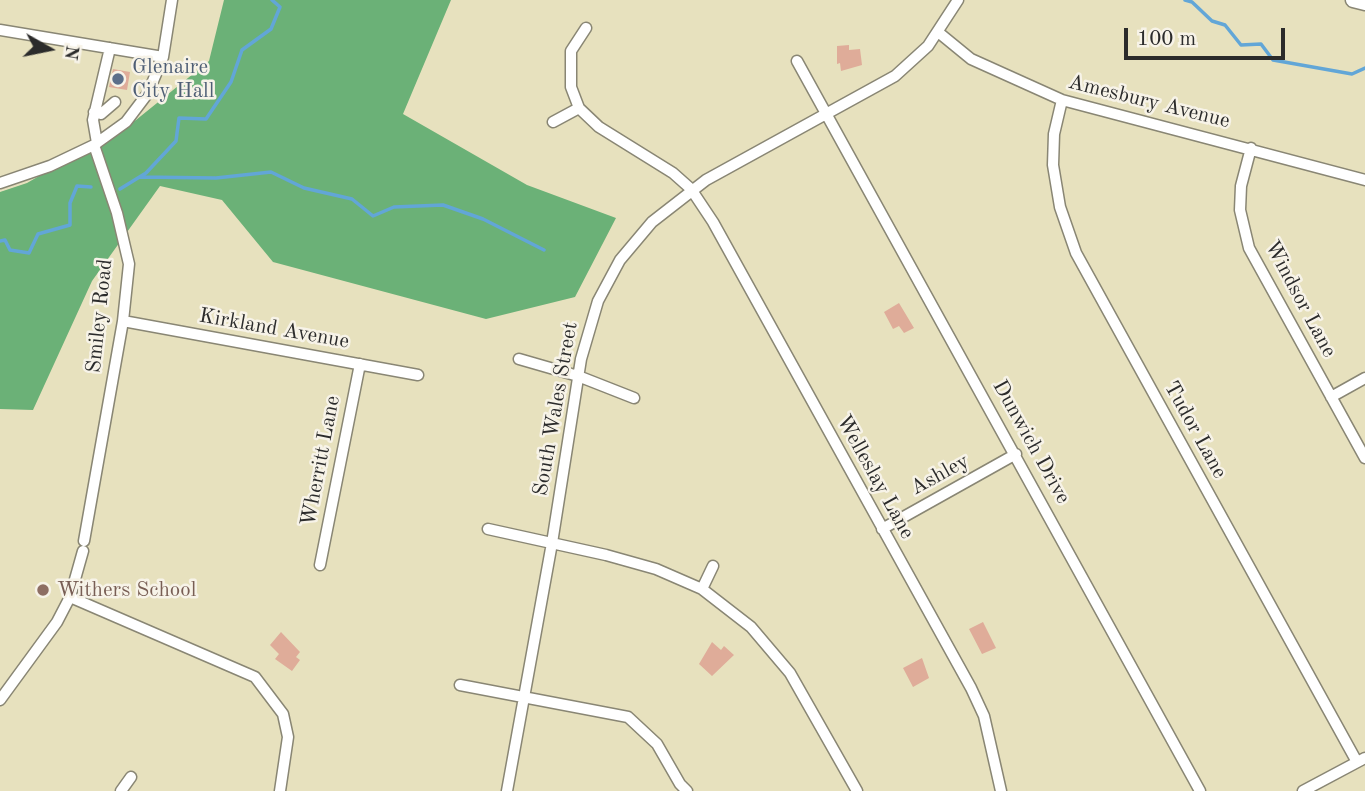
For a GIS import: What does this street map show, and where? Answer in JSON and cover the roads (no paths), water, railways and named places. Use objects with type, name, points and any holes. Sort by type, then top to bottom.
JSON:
[{"type":"main road","points":[[1353,0],[1365,3]]},
{"type":"street","points":[[0,183],[50,166],[95,144],[126,122],[148,93],[163,57],[172,0]]},
{"type":"street","name":"South Wales Street","points":[[507,791],[552,543],[578,376],[598,302],[620,260],[652,222],[706,180],[895,76],[929,46],[958,0]]},
{"type":"street","points":[[552,122],[579,108],[570,87],[570,62],[576,39],[586,28]]},
{"type":"street","points":[[0,30],[163,57]]},
{"type":"street","name":"Amesbury Avenue","points":[[938,32],[971,59],[1062,100],[1365,180]]},
{"type":"street","name":"Smiley Road","points":[[0,699],[57,621],[70,597],[84,546],[123,321],[129,264],[117,213],[95,144],[94,112],[110,48]]},
{"type":"street","name":"Dunwich Drive","points":[[797,61],[1200,791]]},
{"type":"street","name":"Tudor Lane","points":[[1062,100],[1054,134],[1053,165],[1060,207],[1076,253],[1361,760]]},
{"type":"street","points":[[94,112],[101,114],[115,102]]},
{"type":"street","name":"Welleslay Lane","points":[[579,108],[615,138],[665,166],[692,192],[719,233],[984,716],[1001,791]]},
{"type":"street","name":"Windsor Lane","points":[[1251,148],[1241,186],[1240,210],[1249,248],[1365,458]]},
{"type":"street","name":"Kirkland Avenue","points":[[123,321],[418,374]]},
{"type":"street","points":[[519,359],[578,376],[634,398]]},
{"type":"street","name":"Wherritt Lane","points":[[320,565],[360,364]]},
{"type":"street","points":[[1331,397],[1365,379]]},
{"type":"street","name":"Ashley","points":[[882,530],[1016,454]]},
{"type":"street","points":[[488,529],[656,569],[702,589],[751,627],[790,673],[855,788],[842,791]]},
{"type":"street","points":[[702,589],[713,566]]},
{"type":"street","points":[[70,597],[255,677],[283,715],[288,737],[281,791]]},
{"type":"street","points":[[460,685],[628,717],[657,744],[680,784],[687,791]]},
{"type":"street","points":[[1303,791],[1361,760]]},
{"type":"street","points":[[121,791],[131,776]]},
{"type":"waterway","points":[[120,189],[146,173],[176,141],[179,118],[206,119],[231,82],[242,50],[271,29],[280,7],[272,0]]},
{"type":"waterway","points":[[1185,0],[1192,2],[1212,21],[1225,25],[1241,45],[1261,44],[1273,60],[1352,74],[1365,68]]},
{"type":"waterway","points":[[140,177],[216,178],[271,172],[304,188],[352,199],[373,216],[394,207],[443,205],[483,219],[544,250]]},
{"type":"waterway","points":[[0,241],[5,240],[10,250],[29,253],[38,234],[70,225],[70,203],[77,186],[91,187]]},
{"type":"place","name":"Glenaire City Hall","points":[[118,79]]},
{"type":"place","name":"Withers School","points":[[43,590]]}]
